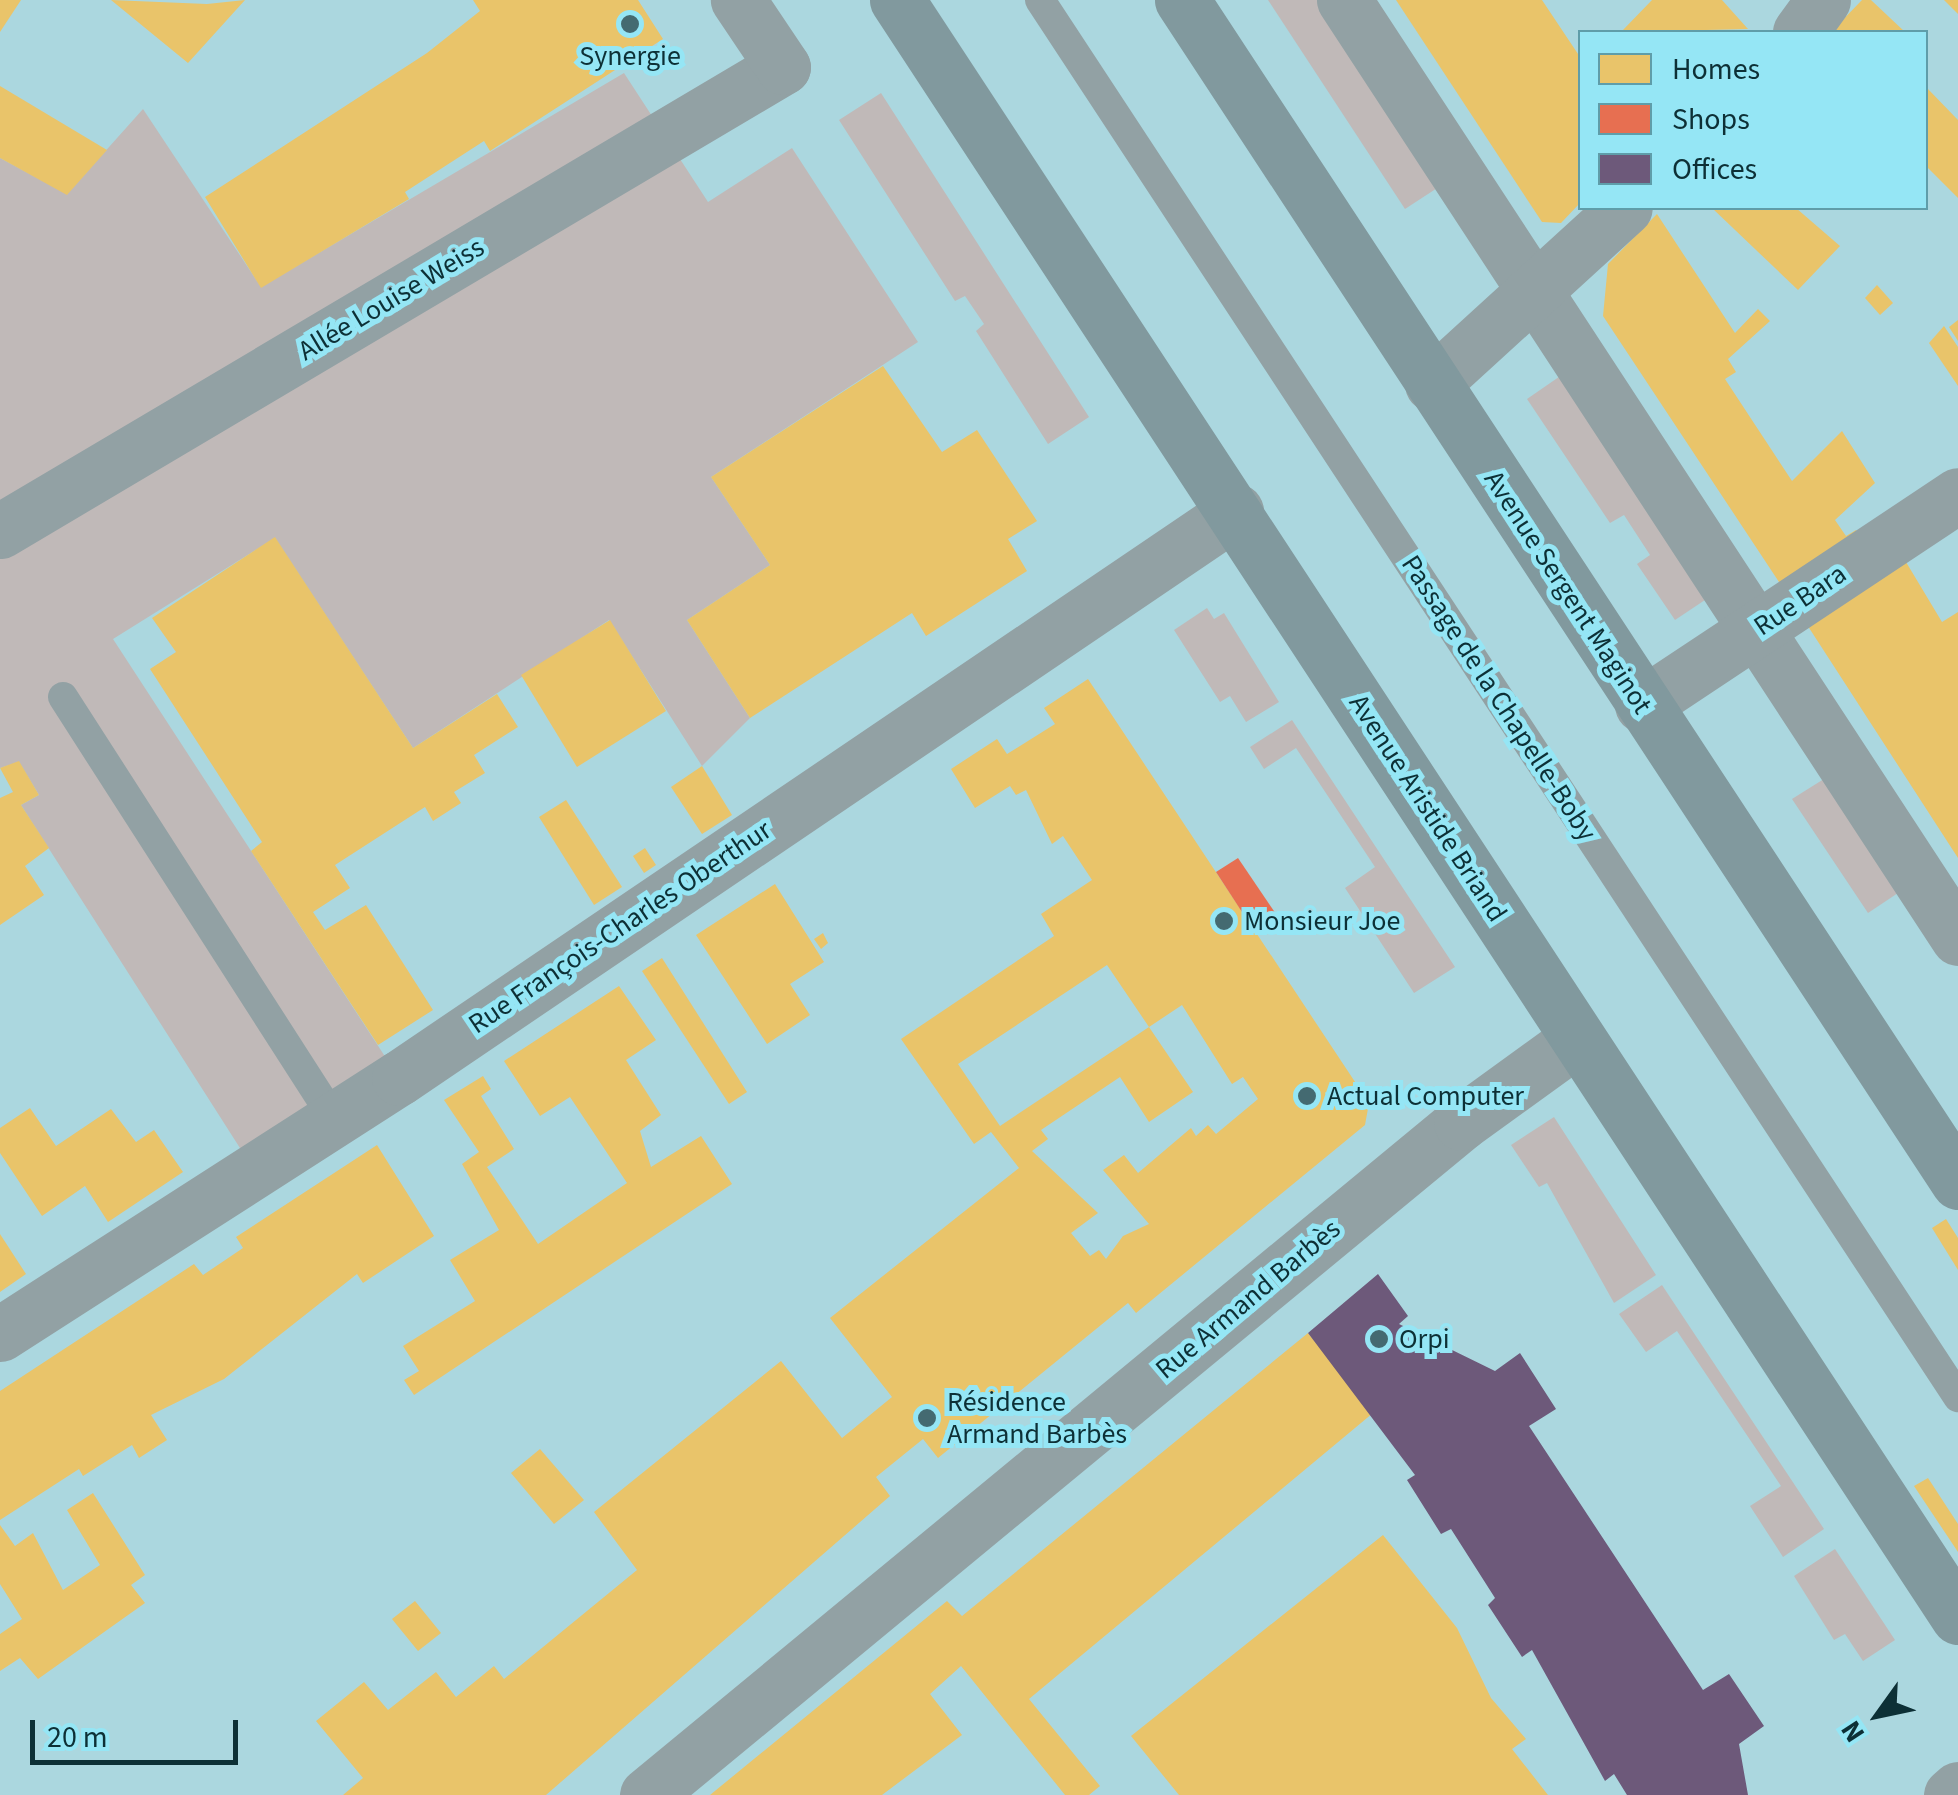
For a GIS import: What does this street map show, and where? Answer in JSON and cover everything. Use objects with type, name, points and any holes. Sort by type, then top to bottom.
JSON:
[{"type":"main road","name":"Avenue Aristide Briand","points":[[897,0],[1958,1616]]},
{"type":"main road","name":"Avenue Sergent Maginot","points":[[1182,0],[1958,1182]]},
{"type":"street","name":"Allée Louise Weiss","points":[[0,531],[783,68],[738,0]]},
{"type":"street","points":[[1344,0],[1958,938]]},
{"type":"street","points":[[1801,30],[1823,0]]},
{"type":"street","points":[[1432,384],[1538,294],[1624,210]]},
{"type":"street","name":"Rue Bara","points":[[1642,705],[1958,495]]},
{"type":"street","name":"Rue François-Charles Oberthur","points":[[0,1334],[334,1119],[1236,511]]},
{"type":"street","name":"Rue Armand Barbès","points":[[647,1795],[1461,1123],[1577,1039]]},
{"type":"street","points":[[1951,1795],[1958,1789]]},
{"type":"lane","name":"Passage de la Chapelle-Boby","points":[[1040,0],[1958,1397]]},
{"type":"lane","points":[[64,696],[334,1119]]},
{"type":"shaded area","points":[[1268,0],[1330,0],[1448,181],[1405,209]]},
{"type":"shaded area","points":[[624,73],[708,202],[792,148],[918,342],[711,477],[770,565],[687,620],[750,718],[702,766],[609,620],[413,748],[275,538],[113,639],[399,1078],[254,1170],[21,805],[39,795],[19,762],[0,768],[0,158],[67,194],[143,109],[261,287]]},
{"type":"shaded area","points":[[881,93],[1089,417],[1048,444],[976,331],[984,324],[965,296],[955,301],[839,120]]},
{"type":"shaded area","points":[[1569,370],[1717,592],[1675,620],[1637,564],[1650,555],[1624,515],[1610,523],[1527,399]]},
{"type":"shaded area","points":[[1207,608],[1214,619],[1224,613],[1279,702],[1246,722],[1230,696],[1220,702],[1174,630]]},
{"type":"shaded area","points":[[1292,720],[1455,967],[1414,993],[1345,888],[1375,867],[1296,748],[1264,769],[1250,747]]},
{"type":"shaded area","points":[[1835,772],[1910,885],[1868,913],[1792,799]]},
{"type":"shaded area","points":[[1554,1117],[1656,1275],[1614,1303],[1547,1183],[1539,1187],[1511,1145]]},
{"type":"shaded area","points":[[1662,1285],[1824,1529],[1783,1557],[1750,1506],[1781,1486],[1677,1331],[1646,1352],[1619,1314]]},
{"type":"shaded area","points":[[1835,1549],[1895,1640],[1863,1661],[1845,1634],[1834,1640],[1794,1576]]},
{"type":"building: Homes","points":[[0,0],[21,0],[0,32]]},
{"type":"building: Homes","points":[[111,0],[207,4],[245,0],[188,63]]},
{"type":"building: Homes","points":[[473,0],[638,0],[663,39],[490,151],[484,141],[405,192],[409,199],[261,288],[205,197],[427,53],[480,11]]},
{"type":"building: Homes","points":[[1396,0],[1542,0],[1578,54],[1578,205],[1561,223],[1542,222]]},
{"type":"building: Homes","points":[[1652,0],[1722,0],[1748,29],[1706,30],[1623,30]]},
{"type":"building: Homes","points":[[1862,0],[1871,0],[1903,30],[1833,30]]},
{"type":"building: Homes","points":[[1944,0],[1958,0],[1958,14]]},
{"type":"building: Homes","points":[[0,86],[107,150],[67,195],[0,158]]},
{"type":"building: Homes","points":[[1928,89],[1958,120],[1958,198],[1928,168]]},
{"type":"building: Homes","points":[[1714,210],[1798,210],[1840,246],[1798,290]]},
{"type":"building: Homes","points":[[1657,214],[1735,333],[1758,309],[1770,321],[1728,359],[1736,372],[1725,379],[1792,481],[1842,431],[1875,483],[1835,520],[1846,536],[1856,530],[1863,541],[1785,591],[1603,316],[1608,264]]},
{"type":"building: Homes","points":[[1877,285],[1893,303],[1880,315],[1865,298]]},
{"type":"building: Homes","points":[[1958,320],[1958,341],[1949,327]]},
{"type":"building: Homes","points":[[1944,326],[1958,347],[1958,386],[1929,343]]},
{"type":"building: Homes","points":[[883,366],[942,452],[977,430],[1037,521],[1008,539],[1027,571],[926,636],[912,613],[750,718],[687,620],[770,565],[711,477]]},
{"type":"building: Homes","points":[[275,537],[413,748],[497,694],[518,727],[474,755],[485,773],[454,792],[461,803],[433,821],[425,807],[335,865],[350,888],[313,912],[325,930],[366,905],[433,1010],[378,1045],[251,851],[262,842],[150,669],[176,652],[152,618]]},
{"type":"building: Homes","points":[[1900,552],[1942,622],[1958,612],[1958,858],[1802,617]]},
{"type":"building: Homes","points":[[610,620],[666,711],[577,767],[521,675]]},
{"type":"building: Homes","points":[[1088,679],[1369,1103],[1365,1125],[1136,1313],[1128,1303],[938,1458],[923,1439],[876,1477],[890,1496],[546,1795],[343,1795],[363,1778],[316,1721],[364,1682],[388,1710],[436,1672],[456,1697],[494,1666],[504,1679],[637,1570],[594,1512],[781,1361],[842,1438],[892,1397],[830,1318],[1019,1168],[991,1132],[974,1144],[901,1039],[1054,936],[1041,914],[1092,880],[1063,836],[1052,844],[1026,790],[1016,795],[1010,786],[975,808],[951,769],[997,739],[1007,754],[1055,724],[1044,708]],"holes":[[[1107,965],[1149,1027],[1000,1126],[958,1064]],[[1182,1005],[1232,1084],[1243,1077],[1258,1099],[1216,1134],[1208,1125],[1196,1136],[1191,1128],[1138,1173],[1124,1155],[1103,1170],[1149,1224],[1123,1236],[1106,1259],[1099,1250],[1090,1256],[1071,1233],[1098,1213],[1032,1151],[1048,1139],[1041,1130],[1120,1077],[1149,1122],[1193,1092],[1149,1027]]]},
{"type":"building: Homes","points":[[19,761],[39,795],[21,805],[49,848],[25,866],[44,895],[0,925],[0,798],[13,792],[0,768]]},
{"type":"building: Homes","points":[[702,766],[732,815],[702,834],[671,787]]},
{"type":"building: Homes","points":[[566,800],[622,887],[594,905],[539,817]]},
{"type":"building: Homes","points":[[645,848],[656,865],[644,873],[633,856]]},
{"type":"building: Homes","points":[[775,884],[824,962],[790,984],[810,1015],[767,1044],[696,935]]},
{"type":"building: Homes","points":[[823,933],[828,943],[821,949],[814,939]]},
{"type":"building: Homes","points":[[662,958],[747,1092],[729,1104],[642,971]]},
{"type":"building: Homes","points":[[619,986],[656,1040],[626,1060],[661,1115],[640,1131],[651,1167],[701,1136],[732,1184],[414,1395],[404,1380],[419,1371],[403,1346],[475,1301],[450,1260],[499,1230],[462,1164],[479,1152],[444,1100],[483,1076],[491,1089],[481,1096],[514,1149],[487,1167],[538,1244],[627,1183],[570,1097],[540,1116],[504,1061]]},
{"type":"building: Homes","points":[[30,1108],[56,1146],[111,1109],[136,1142],[154,1130],[183,1172],[108,1222],[85,1186],[42,1216],[0,1153],[0,1128]]},
{"type":"building: Homes","points":[[377,1145],[434,1236],[363,1283],[357,1274],[224,1379],[151,1415],[167,1440],[139,1458],[132,1445],[83,1476],[79,1469],[0,1520],[0,1391],[194,1264],[203,1275],[243,1248],[236,1237]]},
{"type":"building: Homes","points":[[1946,1219],[1958,1238],[1958,1270],[1932,1228]]},
{"type":"building: Homes","points":[[0,1234],[26,1274],[0,1292]]},
{"type":"building: Homes","points":[[1308,1333],[1373,1413],[1029,1699],[1100,1786],[1089,1795],[1065,1795],[961,1666],[930,1694],[962,1735],[882,1795],[710,1795],[947,1601],[962,1616]]},
{"type":"building: Homes","points":[[540,1449],[584,1500],[554,1524],[511,1473]]},
{"type":"building: Homes","points":[[1928,1478],[1958,1524],[1958,1552],[1914,1486]]},
{"type":"building: Homes","points":[[93,1493],[145,1575],[131,1585],[145,1603],[38,1679],[20,1658],[0,1671],[0,1634],[22,1619],[0,1584],[0,1525],[15,1546],[33,1533],[63,1590],[100,1565],[67,1510]]},
{"type":"building: Homes","points":[[1383,1535],[1457,1628],[1491,1698],[1526,1739],[1512,1749],[1548,1795],[1179,1795],[1131,1736]]},
{"type":"building: Homes","points":[[415,1601],[441,1633],[418,1651],[392,1619]]},
{"type":"building: Shops","points":[[1238,858],[1278,917],[1255,932],[1216,872]]},
{"type":"building: Offices","points":[[1378,1274],[1408,1316],[1399,1324],[1495,1371],[1520,1353],[1556,1409],[1529,1426],[1703,1690],[1729,1674],[1764,1726],[1739,1744],[1748,1795],[1627,1795],[1614,1774],[1605,1781],[1532,1650],[1522,1657],[1488,1605],[1495,1598],[1451,1529],[1441,1534],[1407,1480],[1415,1475],[1308,1333]]},
{"type":"place","name":"Synergie","points":[[630,24]]},
{"type":"place","name":"Monsieur Joe","points":[[1224,921]]},
{"type":"place","name":"Actual Computer","points":[[1307,1096]]},
{"type":"place","name":"Orpi","points":[[1379,1339]]},
{"type":"place","name":"Résidence Armand Barbès","points":[[927,1418]]}]
